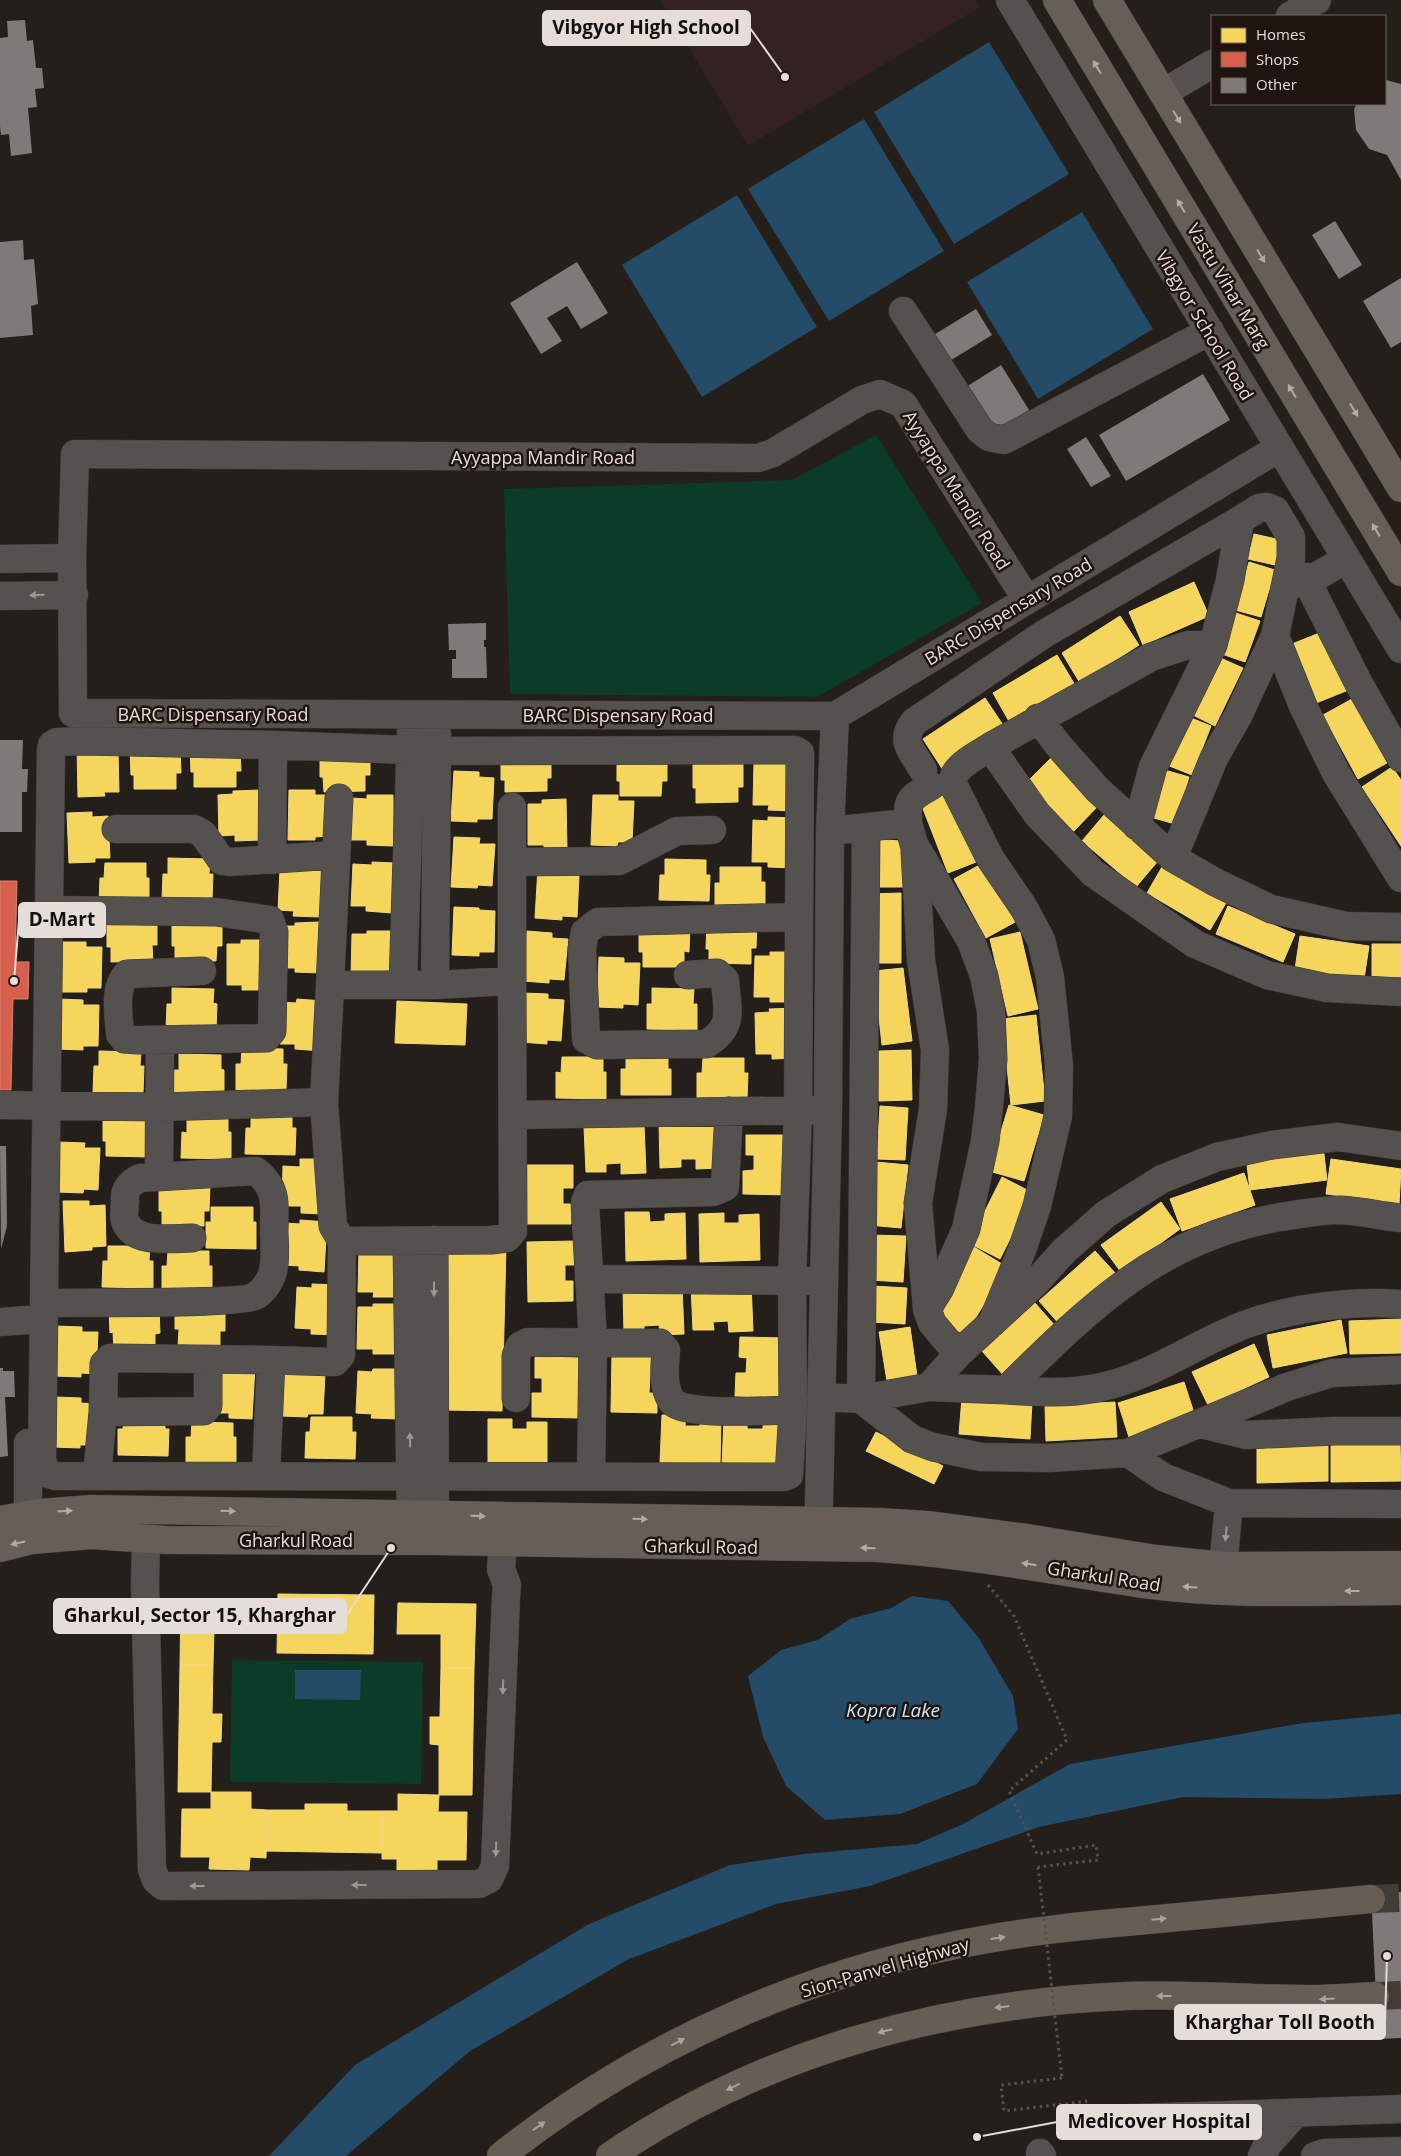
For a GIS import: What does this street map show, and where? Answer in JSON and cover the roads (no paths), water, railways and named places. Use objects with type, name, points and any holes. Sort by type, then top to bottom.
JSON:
[{"type":"highway","name":"Sion-Panvel Highway","points":[[501,2156],[534,2130],[592,2090],[654,2054],[717,2023],[758,2006],[858,1971],[917,1954],[987,1939],[1063,1928],[1371,1899]]},
{"type":"highway","points":[[610,2156],[684,2111],[744,2082],[805,2056],[868,2036],[932,2019],[998,2007],[1082,1998],[1197,1996],[1312,1999],[1375,1996]]},
{"type":"main road","name":"Vastu Vihar Marg","points":[[1057,0],[1401,572]]},
{"type":"main road","points":[[1107,0],[1401,488]]},
{"type":"main road","name":"Gharkul Road","points":[[0,1520],[28,1514],[91,1509],[423,1528],[503,1543],[818,1535],[927,1525],[1027,1538],[1156,1559],[1222,1578],[1401,1592]]},
{"type":"main road","name":"Gharkul Road","points":[[0,1548],[32,1540],[91,1535],[156,1540],[423,1528]]},
{"type":"main road","name":"Gharkul Road","points":[[818,1535],[887,1549],[965,1556],[1153,1585],[1222,1578],[1401,1566]]},
{"type":"street","name":"Vibgyor School Road","points":[[1010,0],[1401,649]]},
{"type":"street","points":[[1292,15],[1317,0]]},
{"type":"street","points":[[1163,94],[1211,65]]},
{"type":"street","points":[[903,311],[980,430],[990,437],[1004,440],[1210,331]]},
{"type":"street","name":"Ayyappa Mandir Road","points":[[74,595],[72,558],[75,454],[758,458],[773,453],[862,400],[880,394],[903,404],[1027,600]]},
{"type":"street","name":"BARC Dispensary Road","points":[[74,595],[73,713],[835,716],[1279,448]]},
{"type":"street","points":[[958,1354],[932,1323],[927,1310],[918,1203],[932,1109],[935,1050],[921,960],[911,834],[907,807],[927,778],[906,739],[906,733],[914,722],[1044,634],[1259,508],[1267,506],[1275,510],[1290,537],[1295,583],[1359,684],[1401,758]]},
{"type":"street","points":[[1137,826],[1153,767],[1213,644],[1230,580],[1240,520]]},
{"type":"street","points":[[1173,858],[1214,758],[1238,716],[1275,636],[1295,583],[1310,569],[1343,555]]},
{"type":"street","points":[[0,559],[72,558]]},
{"type":"street","points":[[0,596],[74,595]]},
{"type":"street","points":[[1275,636],[1303,706],[1336,773],[1401,878]]},
{"type":"street","points":[[992,1323],[1022,1250],[1043,1182],[1058,1116],[1059,1066],[1050,977],[1040,940],[1024,908],[990,858],[953,784],[952,778],[957,770],[990,747],[1038,718],[1151,657],[1188,645],[1213,644]]},
{"type":"street","points":[[411,714],[423,750],[435,984]]},
{"type":"street","points":[[403,984],[423,750],[438,715]]},
{"type":"street","points":[[818,1535],[828,1110],[830,831],[835,716]]},
{"type":"street","points":[[1038,718],[1058,745],[1097,790],[1173,858],[1214,882],[1271,910],[1346,926],[1401,927]]},
{"type":"street","points":[[36,1311],[43,1468],[50,1476],[784,1477],[789,1475],[791,1466],[792,1410],[792,1281],[798,1110],[800,753],[795,750],[423,750],[273,744],[57,742],[52,745],[49,910],[37,1105]]},
{"type":"street","points":[[272,860],[273,744]]},
{"type":"street","points":[[990,747],[1037,814],[1093,873],[1195,944],[1267,975],[1327,988],[1401,992]]},
{"type":"street","points":[[97,1475],[103,1412],[104,1364],[110,1358],[335,1362],[340,1355],[342,1241],[333,1226],[324,1102],[339,798]]},
{"type":"street","points":[[342,1241],[507,1238],[513,1231],[512,807]]},
{"type":"street","points":[[830,831],[866,828],[911,834]]},
{"type":"street","points":[[861,1399],[866,828]]},
{"type":"street","points":[[116,829],[194,829],[203,834],[222,861],[272,860],[335,855]]},
{"type":"street","points":[[513,862],[619,861],[677,831],[712,830]]},
{"type":"street","points":[[911,834],[971,941],[984,976],[991,1011],[993,1059],[985,1141],[966,1229],[940,1288],[927,1310]]},
{"type":"street","points":[[28,1514],[36,1311],[37,1105],[34,871]]},
{"type":"street","points":[[49,910],[216,912],[270,920],[274,932],[272,1031],[266,1038],[124,1039],[120,1034],[121,981],[127,974],[202,971]]},
{"type":"street","points":[[688,975],[717,973],[725,980],[728,1022],[719,1036],[706,1044],[597,1045],[586,1039],[582,949],[586,932],[598,922],[798,916]]},
{"type":"street","points":[[330,985],[512,981]]},
{"type":"street","points":[[159,1177],[160,1040]]},
{"type":"street","points":[[0,1105],[160,1107],[324,1102]]},
{"type":"street","points":[[513,1114],[828,1110]]},
{"type":"street","points":[[591,1477],[593,1342],[585,1202],[588,1195],[713,1192],[725,1187],[728,1112]]},
{"type":"street","points":[[929,1387],[958,1354],[1034,1283],[1064,1251],[1106,1214],[1162,1180],[1217,1157],[1272,1145],[1338,1137],[1401,1146]]},
{"type":"street","points":[[0,1322],[36,1311],[255,1297],[266,1287],[275,1270],[274,1191],[266,1178],[256,1171],[140,1178],[130,1182],[124,1196],[125,1221],[134,1231],[144,1238],[192,1238]]},
{"type":"street","points":[[1006,1390],[1056,1340],[1105,1298],[1144,1269],[1184,1247],[1228,1228],[1299,1214],[1340,1210],[1401,1218]]},
{"type":"street","points":[[423,1528],[423,1477],[434,1240]]},
{"type":"street","points":[[407,1241],[423,1477]]},
{"type":"street","points":[[589,1279],[824,1280]]},
{"type":"street","points":[[821,1397],[861,1399],[929,1387],[1067,1393],[1099,1388],[1139,1376],[1244,1325],[1293,1311],[1377,1302],[1401,1304]]},
{"type":"street","points":[[516,1398],[516,1356],[520,1346],[528,1342],[660,1343],[666,1350],[665,1381],[671,1401],[682,1408],[703,1411],[792,1410]]},
{"type":"street","points":[[103,1412],[204,1411],[208,1406],[208,1360]]},
{"type":"street","points":[[266,1476],[271,1360]]},
{"type":"street","points":[[861,1399],[912,1439],[933,1447],[981,1457],[1049,1458],[1128,1454],[1287,1387],[1332,1373],[1401,1370]]},
{"type":"street","points":[[1201,1424],[1246,1435],[1334,1431],[1401,1431]]},
{"type":"street","points":[[1128,1454],[1163,1477],[1229,1503],[1401,1504]]},
{"type":"street","points":[[1222,1578],[1229,1503]]},
{"type":"street","points":[[156,1540],[152,1869],[156,1880],[163,1886],[479,1884],[489,1879],[495,1866],[499,1597]]},
{"type":"street","points":[[493,1663],[499,1597],[507,1585],[503,1543]]},
{"type":"street","points":[[154,1583],[164,1652]]},
{"type":"street","points":[[1108,2120],[1401,2109]]},
{"type":"street","points":[[1262,2156],[1268,2144],[1295,2114]]},
{"type":"street","points":[[1315,2156],[1324,2153],[1401,2152]]},
{"type":"water","points":[[989,42],[1069,174],[954,244],[874,112]]},
{"type":"water","points":[[864,119],[944,251],[829,321],[748,189]]},
{"type":"water","points":[[737,195],[817,327],[702,397],[622,265]]},
{"type":"water","points":[[1082,212],[1153,329],[1038,399],[967,282]]},
{"type":"water","name":"Kopra Lake","points":[[912,1596],[948,1601],[978,1637],[1013,1696],[1018,1729],[977,1784],[900,1814],[825,1820],[786,1786],[763,1737],[748,1676],[781,1650],[818,1640],[850,1619],[891,1608]]},
{"type":"water","points":[[295,1670],[361,1670],[360,1700],[295,1699]]},
{"type":"water","points":[[1401,1714],[1401,1794],[1324,1799],[1183,1797],[1039,1827],[870,1886],[776,1904],[629,1959],[470,2051],[346,2156],[269,2156],[355,2065],[589,1924],[730,1865],[804,1854],[917,1844],[963,1824],[1070,1764],[1303,1723]]},
{"type":"tunnel","points":[[1371,1899],[1401,1898]]},
{"type":"tunnel","points":[[1375,1996],[1401,1995]]},
{"type":"place","name":"Vibgyor High School","points":[[785,77]]},
{"type":"place","name":"D-Mart","points":[[14,981]]},
{"type":"place","name":"Gharkul, Sector 15, Kharghar","points":[[391,1548]]},
{"type":"place","name":"Kharghar Toll Booth","points":[[1387,1956]]},
{"type":"place","name":"Medicover Hospital","points":[[977,2137]]}]
